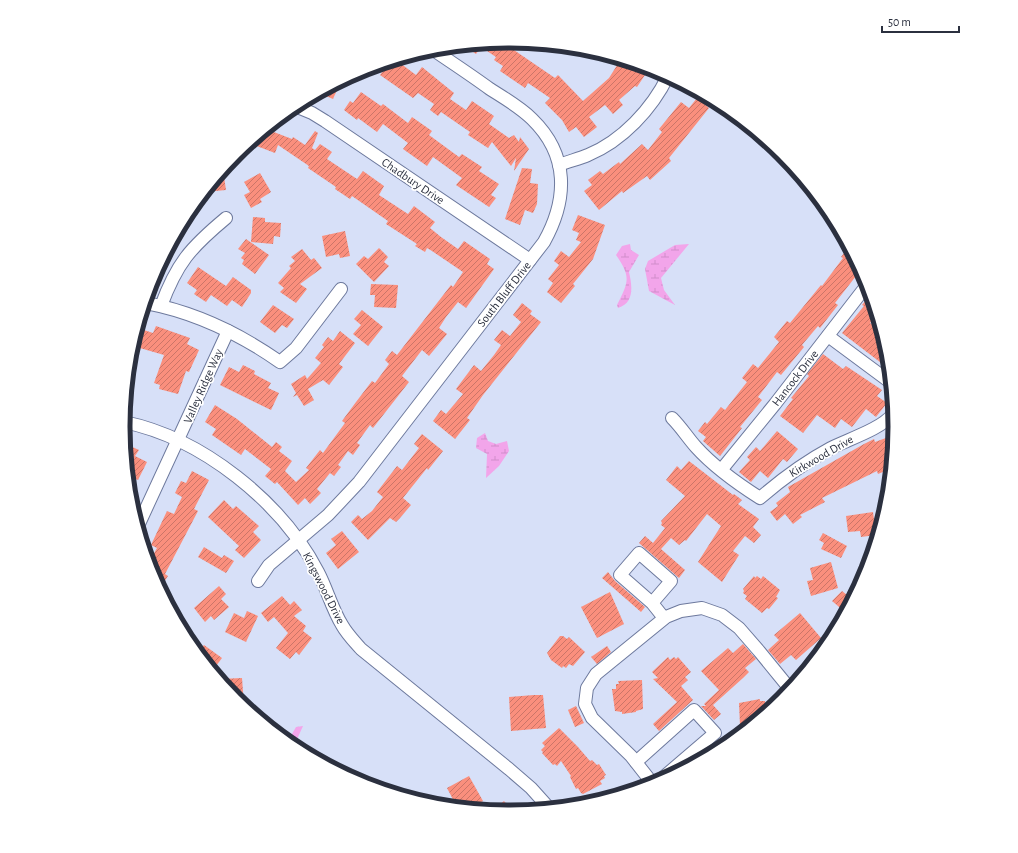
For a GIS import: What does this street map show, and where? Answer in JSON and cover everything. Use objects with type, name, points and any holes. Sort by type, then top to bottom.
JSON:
[{"type":"street","name":"South Bluff Drive","points":[[258,581],[269,565],[333,510],[359,482],[544,242],[559,210],[561,194],[559,165],[554,150],[545,135],[532,119],[440,54]]},
{"type":"street","points":[[559,165],[589,154],[607,145],[628,130],[647,109],[664,82]]},
{"type":"street","name":"Chadbury Drive","points":[[302,110],[318,117],[530,260]]},
{"type":"street","points":[[161,306],[172,277],[184,258],[208,233],[226,218]]},
{"type":"street","points":[[151,304],[189,315],[228,331],[250,342],[280,362],[296,348],[341,289]]},
{"type":"street","name":"Hancock Drive","points":[[722,469],[828,336],[862,291]]},
{"type":"street","name":"Valley Ridge Way","points":[[142,518],[228,331]]},
{"type":"street","points":[[828,336],[884,378]]},
{"type":"street","name":"Kirkwood Drive","points":[[672,418],[684,430],[696,447],[744,488],[760,498],[807,462],[881,424],[888,418]]},
{"type":"street","name":"Kingswood Drive","points":[[130,424],[178,441],[202,453],[244,482],[267,503],[298,540],[318,572],[342,626],[361,649],[509,769],[531,788],[545,803]]},
{"type":"street","points":[[652,603],[664,618]]},
{"type":"street","points":[[648,778],[636,762],[592,718],[585,704],[587,688],[596,674],[664,618],[681,611],[702,608],[722,615],[739,628],[786,684]]},
{"type":"street","points":[[636,762],[694,710],[715,733],[677,765]]},
{"type":"green space","points":[[630,244],[631,250],[639,255],[629,272],[631,282],[630,298],[623,306],[618,308],[617,305],[627,279],[621,262],[616,255],[622,246]]},
{"type":"green space","points":[[689,244],[661,278],[664,290],[675,305],[649,291],[645,269],[648,261],[675,245]]},
{"type":"green space","points":[[485,433],[488,441],[496,444],[507,441],[509,451],[499,466],[486,478],[487,454],[476,448],[477,438]]},
{"type":"green space","points":[[303,726],[297,740],[291,736],[296,727]]},
{"type":"building","points":[[511,48],[555,78],[558,75],[583,101],[609,78],[618,64],[641,72],[645,75],[637,87],[635,86],[619,100],[623,105],[613,114],[605,105],[589,117],[597,127],[584,137],[576,127],[569,132],[562,120],[545,103],[550,98],[528,83],[525,88],[500,71],[503,66],[494,60],[496,57],[484,49]]},
{"type":"building","points":[[479,49],[476,54],[470,50]]},
{"type":"building","points":[[401,64],[416,75],[422,67],[454,93],[450,99],[466,110],[472,101],[494,116],[489,124],[509,138],[514,135],[519,142],[520,137],[529,149],[514,171],[516,158],[511,166],[492,142],[488,148],[468,135],[470,132],[441,112],[438,116],[430,110],[434,104],[418,93],[413,98],[380,75],[383,71],[382,70]]},
{"type":"building","points":[[337,90],[333,99],[326,96]]},
{"type":"building","points":[[361,92],[381,106],[383,104],[408,123],[412,117],[432,131],[429,135],[459,157],[462,154],[482,167],[479,171],[499,184],[491,195],[496,198],[489,207],[456,185],[462,178],[433,157],[427,166],[403,149],[408,143],[383,124],[377,132],[344,110],[350,101],[353,103]]},
{"type":"building","points":[[697,98],[709,108],[669,158],[671,161],[650,180],[647,176],[623,193],[622,191],[599,210],[584,191],[592,185],[588,180],[600,171],[603,174],[619,162],[620,164],[642,144],[648,150],[662,132],[659,129],[681,102],[689,108]]},
{"type":"building","points":[[272,131],[292,139],[293,137],[305,145],[315,131],[318,133],[312,148],[315,150],[320,144],[332,152],[327,159],[357,179],[363,171],[384,186],[379,195],[408,214],[414,206],[435,222],[430,228],[441,237],[458,249],[464,241],[490,259],[487,264],[494,269],[466,308],[458,302],[446,317],[439,328],[447,334],[429,356],[422,350],[402,376],[409,382],[373,428],[370,425],[357,443],[360,445],[353,455],[348,451],[338,465],[341,467],[334,476],[330,473],[317,489],[321,493],[310,504],[305,498],[298,505],[277,482],[275,484],[265,476],[271,469],[245,449],[241,455],[212,435],[216,429],[205,422],[215,405],[237,419],[272,447],[276,442],[282,447],[279,451],[292,461],[285,471],[296,482],[309,470],[306,468],[320,450],[323,453],[345,423],[342,421],[356,402],[372,381],[375,383],[389,364],[385,360],[392,351],[397,355],[451,285],[453,287],[463,272],[427,248],[425,252],[415,246],[417,244],[386,224],[388,221],[352,196],[350,199],[335,189],[336,187],[308,168],[309,166],[278,145],[275,153],[255,145]]},
{"type":"building","points":[[522,168],[532,169],[530,183],[538,184],[537,204],[533,213],[525,210],[520,225],[505,219]]},
{"type":"building","points":[[260,173],[271,192],[260,199],[262,202],[251,208],[244,195],[250,192],[244,182]]},
{"type":"building","points":[[224,177],[226,190],[213,191]]},
{"type":"building","points":[[578,215],[605,225],[593,259],[573,284],[575,286],[561,303],[547,292],[553,283],[548,279],[559,265],[554,261],[561,251],[569,257],[581,242],[576,240],[579,233],[572,230]]},
{"type":"building","points":[[253,217],[265,218],[265,222],[281,223],[280,237],[274,236],[273,244],[251,242]]},
{"type":"building","points":[[345,231],[350,256],[340,258],[339,254],[326,257],[322,236]]},
{"type":"building","points":[[246,239],[269,255],[255,274],[242,264],[244,260],[241,258],[245,253],[238,249]]},
{"type":"building","points":[[379,248],[388,257],[384,262],[389,266],[374,282],[356,264],[364,256],[368,259]]},
{"type":"building","points":[[302,249],[311,260],[314,258],[322,268],[300,284],[307,289],[296,303],[280,292],[284,288],[278,283],[291,268],[289,266],[295,261],[291,257]]},
{"type":"building","points":[[845,252],[856,276],[835,303],[838,305],[820,328],[818,326],[802,345],[804,347],[781,375],[777,372],[758,397],[762,400],[740,427],[742,428],[720,456],[703,441],[706,437],[698,431],[705,422],[707,424],[721,407],[725,410],[747,382],[742,378],[753,364],[758,368],[779,342],[774,337],[787,321],[790,323],[821,285],[822,286],[843,258],[841,257]]},
{"type":"building","points":[[198,267],[226,286],[233,277],[251,290],[251,293],[242,307],[232,300],[227,306],[211,295],[206,302],[194,294],[197,290],[187,283]]},
{"type":"building","points":[[371,284],[398,285],[396,308],[374,307],[375,295],[370,295]]},
{"type":"building","points":[[865,301],[872,320],[870,323],[875,329],[882,363],[842,333],[864,306],[862,305]]},
{"type":"building","points":[[522,303],[532,311],[530,314],[541,322],[483,395],[467,418],[470,420],[455,439],[433,421],[441,410],[446,414],[463,394],[456,389],[474,365],[481,371],[494,355],[501,345],[494,340],[502,330],[510,336],[521,322],[513,315]]},
{"type":"building","points":[[273,305],[294,319],[287,328],[282,325],[275,333],[260,322]]},
{"type":"building","points":[[362,310],[383,327],[368,346],[353,334],[361,325],[354,319]]},
{"type":"building","points":[[156,326],[190,338],[187,344],[199,350],[189,372],[186,371],[178,394],[159,389],[160,385],[154,383],[164,355],[139,348],[143,330],[153,333]]},
{"type":"building","points":[[340,331],[355,343],[339,364],[343,367],[329,385],[323,380],[308,389],[314,400],[304,406],[297,395],[293,397],[296,393],[291,384],[305,375],[307,379],[321,363],[315,358],[324,347],[322,345],[328,337],[333,341]]},
{"type":"building","points":[[823,354],[843,369],[846,366],[882,390],[877,396],[887,403],[876,417],[866,409],[852,427],[841,419],[835,428],[817,415],[803,433],[780,416],[793,399],[791,398],[809,376],[807,374]]},
{"type":"building","points":[[243,365],[255,371],[254,374],[271,383],[268,388],[279,393],[271,410],[220,385],[229,367],[239,372]]},
{"type":"building","points":[[777,431],[798,449],[787,462],[783,459],[768,478],[760,471],[751,482],[739,472],[750,460],[747,457],[756,447],[760,451]]},
{"type":"building","points":[[422,434],[443,451],[403,498],[411,505],[396,522],[390,518],[368,540],[351,522],[358,515],[362,519],[372,511],[383,497],[377,492],[397,466],[402,470],[419,448],[414,444]]},
{"type":"building","points":[[888,437],[885,471],[878,474],[877,471],[822,498],[825,502],[800,515],[802,517],[793,524],[785,514],[777,521],[770,512],[778,506],[776,503],[790,492],[788,487],[864,444],[874,439],[875,442]]},
{"type":"building","points":[[131,446],[139,450],[135,456],[147,462],[138,480],[134,479]]},
{"type":"building","points":[[689,461],[733,495],[734,494],[742,500],[738,504],[759,519],[753,527],[761,535],[754,543],[745,536],[733,551],[739,555],[722,582],[698,562],[721,526],[707,514],[686,541],[685,540],[679,545],[671,538],[661,549],[685,570],[679,578],[639,543],[645,536],[653,543],[665,528],[661,525],[661,521],[685,496],[666,480],[677,466],[681,470]]},
{"type":"building","points":[[192,471],[209,480],[194,509],[198,511],[165,574],[168,576],[164,582],[153,555],[157,548],[151,545],[167,511],[174,514],[182,497],[175,493],[181,481],[186,483]]},
{"type":"building","points":[[224,500],[233,509],[236,506],[259,526],[253,532],[261,540],[244,558],[235,550],[239,546],[208,517]]},
{"type":"building","points":[[873,512],[875,525],[871,536],[861,537],[860,531],[848,532],[846,516]]},
{"type":"building","points":[[342,531],[359,552],[338,569],[326,553],[336,545],[331,539]]},
{"type":"building","points":[[823,533],[847,546],[841,558],[821,549],[824,543],[819,540]]},
{"type":"building","points":[[204,547],[222,558],[224,555],[234,561],[226,573],[198,557]]},
{"type":"building","points":[[831,562],[838,588],[811,596],[807,581],[813,580],[810,568]]},
{"type":"building","points":[[608,572],[615,581],[645,607],[641,612],[602,578]]},
{"type":"building","points":[[754,576],[755,578],[757,576],[761,579],[763,576],[780,590],[776,597],[778,598],[769,609],[767,608],[762,613],[745,599],[747,596],[743,593],[743,589]]},
{"type":"building","points":[[219,586],[226,594],[221,599],[229,607],[214,620],[211,616],[205,622],[194,608]]},
{"type":"building","points":[[842,591],[847,595],[841,608],[832,601]]},
{"type":"building","points":[[610,592],[624,624],[597,638],[581,607]]},
{"type":"building","points":[[282,596],[290,605],[294,601],[302,610],[294,616],[306,626],[303,631],[312,638],[299,655],[296,652],[290,659],[276,648],[288,633],[274,617],[268,622],[261,613]]},
{"type":"building","points":[[247,611],[258,616],[246,642],[225,632],[234,613],[244,618]]},
{"type":"building","points":[[800,613],[821,638],[796,660],[791,655],[780,664],[768,650],[779,640],[774,635]]},
{"type":"building","points":[[560,636],[567,639],[569,637],[585,652],[573,666],[569,664],[566,668],[563,666],[562,668],[551,660],[547,653]]},
{"type":"building","points":[[743,644],[756,659],[745,668],[749,672],[713,705],[721,714],[714,720],[701,706],[706,706],[704,704],[719,690],[701,671],[728,648],[733,653]]},
{"type":"building","points":[[204,645],[222,658],[216,666],[209,657],[202,647]]},
{"type":"building","points":[[607,646],[611,652],[597,664],[591,657]]},
{"type":"building","points":[[668,657],[670,660],[674,657],[676,659],[678,657],[691,672],[685,677],[688,680],[681,686],[693,700],[659,731],[653,724],[677,702],[653,679],[658,678],[652,672]]},
{"type":"building","points":[[242,678],[243,696],[241,694],[227,679]]},
{"type":"building","points":[[642,680],[643,709],[636,712],[622,714],[622,712],[615,711],[612,689],[616,689],[616,684],[619,684],[618,681]]},
{"type":"building","points":[[543,695],[546,728],[511,731],[509,697]]},
{"type":"building","points":[[760,699],[760,701],[765,701],[765,705],[740,726],[739,703]]},
{"type":"building","points":[[576,706],[584,723],[575,727],[568,710]]},
{"type":"building","points":[[559,728],[590,761],[592,760],[597,765],[599,764],[606,775],[604,776],[605,778],[600,781],[602,784],[583,794],[581,793],[578,788],[576,789],[570,777],[571,776],[561,761],[557,766],[555,764],[553,765],[542,753],[543,752],[541,750],[545,746],[542,743]]},
{"type":"building","points":[[469,776],[483,801],[478,804],[454,801],[447,788]]},
{"type":"building","points":[[504,801],[507,805],[500,805]]}]
